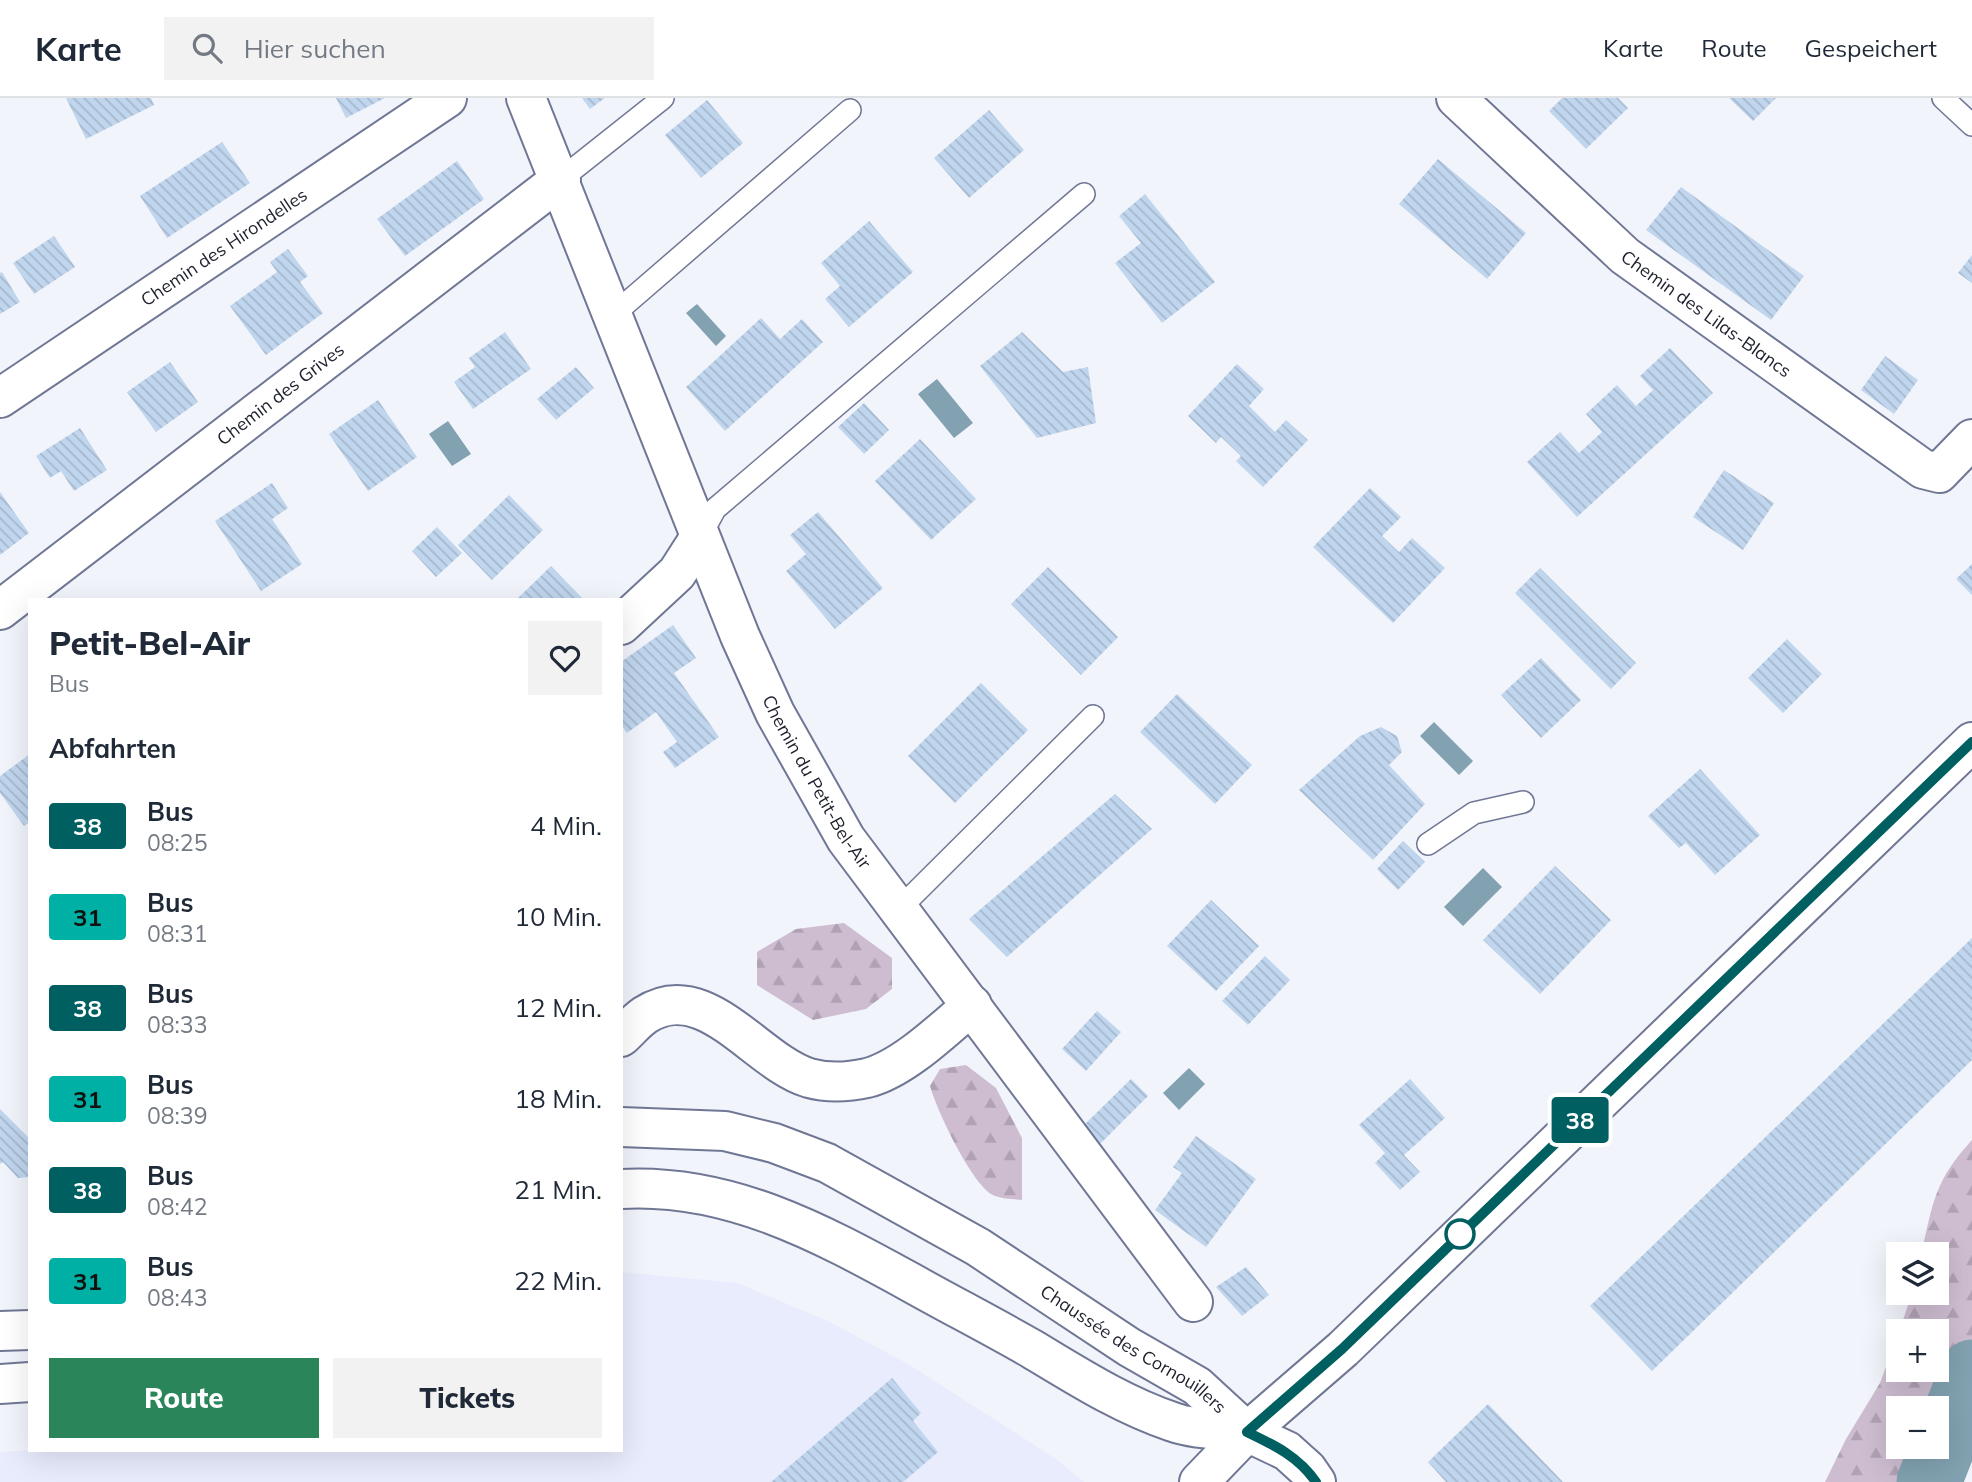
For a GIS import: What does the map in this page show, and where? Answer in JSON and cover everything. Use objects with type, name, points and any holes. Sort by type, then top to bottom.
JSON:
[{"type":"street","name":"Chemin des Hirondelles","points":[[0,398],[447,98]]},
{"type":"street","name":"Chemin du Petit-Bel-Air","points":[[526,98],[561,179],[701,537],[775,713],[846,839],[1193,1302]]},
{"type":"street","name":"Chemin des Lilas-Blancs","points":[[1456,98],[1625,256],[1923,469],[1939,473],[1972,439]]},
{"type":"street","name":"Chemin des Grives","points":[[0,610],[561,179]]},
{"type":"street","points":[[623,623],[677,573],[701,537]]},
{"type":"street","points":[[1199,1482],[1247,1432],[1342,1349],[1972,742]]},
{"type":"street","points":[[623,1035],[646,1014],[674,1006],[695,1007],[719,1016],[770,1058],[792,1071],[810,1078],[845,1082],[870,1078],[892,1066],[931,1040],[971,1005]]},
{"type":"street","name":"Chaussée des Cornouillers","points":[[623,1127],[724,1130],[774,1143],[827,1163],[978,1247],[1129,1347],[1196,1386],[1247,1432]]},
{"type":"street","name":"Chaussée des Cornouillers","points":[[623,1189],[658,1187],[707,1194],[785,1219],[857,1253],[1100,1391],[1175,1423],[1247,1432]]},
{"type":"street","points":[[0,1331],[28,1329]]},
{"type":"street","points":[[0,1384],[28,1382]]},
{"type":"street","points":[[1247,1432],[1287,1451],[1307,1469],[1316,1482]]},
{"type":"lane","points":[[561,179],[663,98]]},
{"type":"lane","points":[[1943,98],[1972,125]]},
{"type":"lane","points":[[614,314],[850,110]]},
{"type":"lane","points":[[701,537],[715,509],[1084,194]]},
{"type":"lane","points":[[898,910],[1093,716]]},
{"type":"lane","points":[[1428,844],[1474,813],[1523,802]]},
{"type":"shaded area","points":[[697,304],[726,336],[716,346],[686,313]]},
{"type":"shaded area","points":[[937,379],[973,423],[954,438],[918,394]]},
{"type":"shaded area","points":[[448,421],[471,454],[452,466],[429,434]]},
{"type":"shaded area","points":[[1434,722],[1473,761],[1459,775],[1420,736]]},
{"type":"shaded area","points":[[1483,868],[1502,887],[1463,926],[1444,907]]},
{"type":"shaded area","points":[[1189,1068],[1205,1084],[1179,1110],[1163,1093]]},
{"type":"shaded area","points":[[623,1272],[737,1283],[828,1321],[908,1364],[1056,1459],[1084,1482],[0,1482],[0,1452],[623,1452]]},
{"type":"green space","points":[[844,923],[892,958],[892,989],[866,1009],[813,1020],[757,985],[757,952],[796,929]]},
{"type":"green space","points":[[966,1065],[996,1088],[1022,1138],[1022,1200],[994,1196],[983,1186],[964,1160],[940,1111],[930,1086],[940,1069]]},
{"type":"green space","points":[[1972,1140],[1972,1424],[1960,1482],[1825,1482],[1846,1439],[1880,1383],[1886,1367],[1886,1382],[1949,1382],[1949,1319],[1903,1319],[1908,1305],[1949,1305],[1949,1242],[1924,1242],[1942,1181]]},
{"type":"building","points":[[66,98],[151,98],[154,105],[86,139]]},
{"type":"building","points":[[336,98],[385,98],[346,118]]},
{"type":"building","points":[[582,98],[605,98],[590,109]]},
{"type":"building","points":[[1562,98],[1618,98],[1628,108],[1586,149],[1549,111]]},
{"type":"building","points":[[1729,98],[1776,98],[1753,121]]},
{"type":"building","points":[[707,100],[743,143],[701,178],[665,135]]},
{"type":"building","points":[[989,110],[1024,150],[969,198],[934,158]]},
{"type":"building","points":[[222,142],[250,183],[167,238],[140,196]]},
{"type":"building","points":[[1438,159],[1526,233],[1487,279],[1399,204]]},
{"type":"building","points":[[457,161],[484,199],[405,256],[377,219]]},
{"type":"building","points":[[1681,187],[1804,276],[1771,320],[1646,230]]},
{"type":"building","points":[[1145,194],[1215,282],[1162,323],[1115,263],[1141,243],[1119,216]]},
{"type":"building","points":[[869,221],[913,272],[849,327],[825,299],[840,286],[821,263]]},
{"type":"building","points":[[54,236],[75,267],[34,294],[13,263]]},
{"type":"building","points":[[288,249],[308,276],[300,282],[323,313],[266,355],[230,306],[277,272],[270,262]]},
{"type":"building","points":[[1972,255],[1972,283],[1958,273]]},
{"type":"building","points":[[2,272],[20,302],[0,314],[0,273]]},
{"type":"building","points":[[761,318],[780,339],[802,319],[823,342],[725,431],[686,387]]},
{"type":"building","points":[[505,332],[531,369],[473,409],[454,382],[475,367],[469,358]]},
{"type":"building","points":[[1022,332],[1063,372],[1088,367],[1096,423],[1037,438],[980,366]]},
{"type":"building","points":[[1670,348],[1713,393],[1577,517],[1527,462],[1560,432],[1579,453],[1602,432],[1586,414],[1617,385],[1636,406],[1653,390],[1640,376]]},
{"type":"building","points":[[1885,356],[1918,380],[1894,414],[1861,390]]},
{"type":"building","points":[[170,362],[198,402],[156,432],[127,392]]},
{"type":"building","points":[[1237,364],[1264,389],[1249,406],[1275,432],[1286,420],[1308,440],[1263,487],[1236,461],[1241,456],[1221,437],[1216,443],[1188,416]]},
{"type":"building","points":[[576,367],[594,388],[556,420],[537,399]]},
{"type":"building","points":[[378,400],[417,457],[368,491],[329,434]]},
{"type":"building","points":[[864,403],[889,430],[864,454],[838,427]]},
{"type":"building","points":[[80,428],[107,470],[74,491],[61,471],[50,478],[36,456]]},
{"type":"building","points":[[920,439],[976,499],[931,540],[875,481]]},
{"type":"building","points":[[1724,470],[1774,503],[1743,550],[1693,517]]},
{"type":"building","points":[[272,483],[288,508],[272,519],[302,564],[261,591],[215,521]]},
{"type":"building","points":[[1370,488],[1401,517],[1382,536],[1399,552],[1412,538],[1445,568],[1393,623],[1313,547]]},
{"type":"building","points":[[0,492],[29,533],[0,555]]},
{"type":"building","points":[[509,495],[543,530],[492,580],[458,545]]},
{"type":"building","points":[[818,512],[883,588],[835,629],[786,571],[806,554],[790,535]]},
{"type":"building","points":[[437,527],[462,553],[436,577],[412,551]]},
{"type":"building","points":[[1972,564],[1972,595],[1956,579]]},
{"type":"building","points":[[551,566],[582,598],[518,598]]},
{"type":"building","points":[[1048,567],[1118,637],[1081,675],[1011,604]]},
{"type":"building","points":[[1540,568],[1636,663],[1611,689],[1515,593]]},
{"type":"building","points":[[673,625],[696,658],[674,673],[719,737],[675,768],[663,752],[677,742],[656,712],[627,733],[623,728],[623,661]]},
{"type":"building","points":[[1787,639],[1822,674],[1783,713],[1748,678]]},
{"type":"building","points":[[1541,658],[1581,700],[1541,738],[1501,695]]},
{"type":"building","points":[[981,683],[1028,730],[955,803],[908,756]]},
{"type":"building","points":[[1177,694],[1252,765],[1215,804],[1140,732]]},
{"type":"building","points":[[1381,727],[1397,736],[1402,752],[1389,765],[1425,804],[1373,860],[1299,790],[1360,736]]},
{"type":"building","points":[[28,755],[28,823],[24,826],[0,793],[0,776]]},
{"type":"building","points":[[1700,769],[1760,835],[1715,875],[1686,843],[1679,848],[1648,816]]},
{"type":"building","points":[[1115,794],[1152,829],[1007,957],[969,919]]},
{"type":"building","points":[[1403,841],[1425,862],[1398,890],[1377,869]]},
{"type":"building","points":[[1555,866],[1611,920],[1540,994],[1483,940]]},
{"type":"building","points":[[1211,900],[1259,946],[1216,991],[1167,946]]},
{"type":"building","points":[[1972,938],[1972,1060],[1652,1371],[1590,1306]]},
{"type":"building","points":[[1265,956],[1290,980],[1248,1025],[1222,1001]]},
{"type":"building","points":[[1097,1011],[1121,1032],[1086,1071],[1062,1049]]},
{"type":"building","points":[[1131,1079],[1148,1096],[1100,1144],[1083,1126]]},
{"type":"building","points":[[1410,1079],[1445,1118],[1404,1155],[1420,1172],[1400,1190],[1375,1163],[1385,1153],[1359,1125]]},
{"type":"building","points":[[0,1109],[28,1137],[28,1177],[18,1178],[3,1162],[0,1164]]},
{"type":"building","points":[[1196,1136],[1256,1179],[1206,1247],[1155,1210],[1182,1173],[1173,1167]]},
{"type":"building","points":[[1246,1267],[1269,1295],[1242,1316],[1216,1287]]},
{"type":"building","points":[[892,1378],[921,1413],[913,1421],[938,1452],[903,1482],[771,1482]]},
{"type":"building","points":[[1488,1404],[1563,1482],[1446,1482],[1428,1462]]},
{"type":"waterway","points":[[1929,1482],[1972,1372]]},
{"type":"bus line","name":"38","points":[[1316,1482],[1307,1469],[1287,1451],[1247,1432],[1342,1349],[1972,742]]}]
